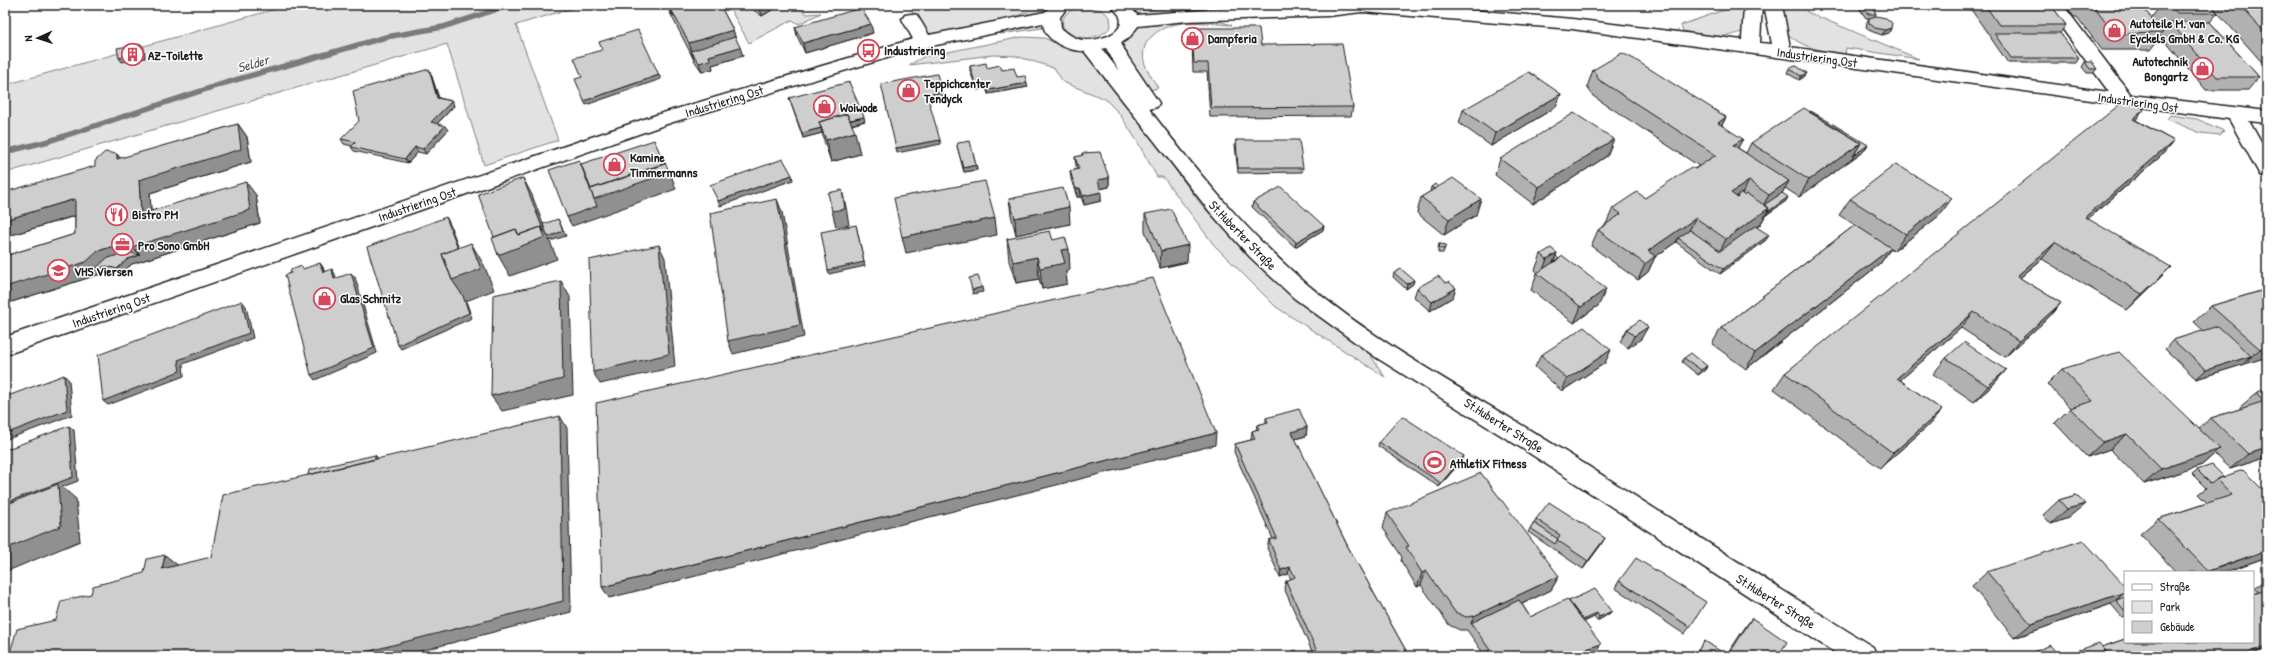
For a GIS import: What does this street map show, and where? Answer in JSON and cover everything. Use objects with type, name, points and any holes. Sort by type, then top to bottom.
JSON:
[{"type":"street","points":[[1055,17],[1063,40],[1090,46],[1112,42],[1125,33],[1124,11],[1185,5]]},
{"type":"street","name":"Industriering Ost","points":[[1340,5],[1546,29],[1751,47],[2125,100],[2236,115],[2267,117]]},
{"type":"street","points":[[1751,47],[1753,5]]},
{"type":"street","points":[[1773,5],[1782,52]]},
{"type":"street","points":[[2054,5],[2125,100]]},
{"type":"street","name":"Industriering Ost","points":[[1124,11],[1229,13],[1334,11],[1365,8]]},
{"type":"street","name":"Industriering Ost","points":[[5,346],[87,325],[662,119],[924,42],[1055,17]]},
{"type":"street","name":"Industriering Ost","points":[[832,68],[1055,17]]},
{"type":"street","points":[[911,19],[924,42]]},
{"type":"street","name":"St.Huberter Straße","points":[[1112,42],[1120,58],[1149,102],[1174,147],[1176,156]]},
{"type":"street","name":"St.Huberter Straße","points":[[1090,46],[1206,197],[1255,249],[1302,292],[1409,369],[1483,411],[1764,594],[1864,656]]},
{"type":"street","points":[[2236,115],[2267,170]]},
{"type":"green space","points":[[290,5],[583,5],[516,25],[558,140],[484,165],[447,44],[5,173],[5,85]]},
{"type":"green space","points":[[728,5],[795,5],[807,14],[821,13],[799,24],[792,20],[749,43]]},
{"type":"green space","points":[[909,5],[1051,5],[1044,13],[1029,17],[1027,12],[1012,18],[931,34],[923,32]]},
{"type":"green space","points":[[1738,5],[1743,5],[1745,30],[1722,36],[1683,31],[1681,25]]},
{"type":"green space","points":[[1779,5],[1804,5],[1807,12],[1919,59],[1846,48],[1845,55],[1809,47],[1792,38],[1786,32],[1781,22]]},
{"type":"green space","points":[[1086,7],[1102,10],[1110,17],[1111,26],[1107,31],[1101,35],[1087,38],[1074,35],[1063,27],[1066,14],[1077,8]]},
{"type":"green space","points":[[1174,8],[1175,13],[1135,16],[1133,11]]},
{"type":"green space","points":[[1205,17],[1232,25],[1180,23],[1161,30],[1152,36],[1148,41],[1143,57],[1148,71],[1158,88],[1149,90],[1123,55],[1122,42],[1139,26]]},
{"type":"green space","points":[[1039,23],[1043,25],[1042,28],[1001,34],[998,33],[998,31]]},
{"type":"green space","points":[[1022,37],[1044,38],[1067,48],[1083,51],[1096,62],[1200,203],[1238,244],[1294,295],[1367,350],[1385,377],[1276,307],[1214,245],[1163,177],[1157,177],[1119,113],[1105,99],[1063,82],[1055,69],[1016,56],[993,55],[909,65],[923,57]]},
{"type":"green space","points":[[2170,115],[2197,119],[2224,131],[2220,135],[2200,133],[2167,119]]},
{"type":"building","points":[[684,5],[720,5],[733,30],[689,43],[671,9]]},
{"type":"building","points":[[1863,5],[1871,5],[1876,14],[1868,14]]},
{"type":"building","points":[[1985,5],[2051,5],[2066,25],[1999,25]]},
{"type":"building","points":[[2092,5],[2141,5],[2163,33],[2115,34]]},
{"type":"building","points":[[2170,5],[2211,5],[2218,13],[2177,13]]},
{"type":"building","points":[[2240,5],[2267,5],[2267,35]]},
{"type":"building","points":[[861,8],[871,24],[803,43],[795,27]]},
{"type":"building","points":[[1876,16],[1886,18],[1892,23],[1891,28],[1885,30],[1875,28],[1869,23],[1869,18]]},
{"type":"building","points":[[2170,22],[2210,22],[2259,77],[2217,77]]},
{"type":"building","points":[[1198,28],[1259,28],[1261,45],[1342,44],[1353,107],[1211,108],[1208,63],[1194,63],[1192,32]]},
{"type":"building","points":[[638,30],[659,75],[584,101],[575,79],[582,77],[574,58],[602,50],[599,42]]},
{"type":"building","points":[[1994,33],[2060,33],[2079,58],[2011,58]]},
{"type":"building","points":[[735,37],[740,47],[709,56],[710,60],[699,63],[691,51]]},
{"type":"building","points":[[141,44],[142,53],[119,58],[117,48]]},
{"type":"building","points":[[1622,53],[1726,117],[1718,123],[1743,139],[1733,145],[1789,181],[1769,195],[1749,181],[1731,193],[1738,198],[1737,196],[1741,193],[1745,196],[1747,194],[1769,208],[1726,239],[1696,218],[1648,251],[1655,256],[1645,264],[1598,230],[1621,214],[1613,208],[1637,192],[1645,198],[1691,167],[1695,169],[1716,155],[1599,80],[1593,70]]},
{"type":"building","points":[[2085,62],[2092,62],[2097,69],[2090,69]]},
{"type":"building","points":[[986,63],[987,68],[1000,65],[1002,70],[1014,68],[1017,77],[1025,76],[1027,83],[988,90],[986,84],[976,86],[970,66]]},
{"type":"building","points":[[1795,65],[1807,73],[1801,76],[1789,68]]},
{"type":"building","points":[[429,69],[437,98],[452,101],[431,122],[445,126],[423,149],[415,147],[405,159],[351,147],[356,142],[341,139],[359,121],[353,91]]},
{"type":"building","points":[[1529,72],[1561,94],[1495,133],[1463,110]]},
{"type":"building","points":[[937,74],[942,92],[927,95],[940,140],[896,148],[881,84]]},
{"type":"building","points":[[849,82],[864,117],[850,120],[847,114],[819,122],[821,128],[802,133],[789,98]]},
{"type":"building","points":[[2123,102],[2139,105],[2144,110],[2133,119],[2174,141],[2085,217],[2171,267],[2142,294],[2056,242],[2017,276],[2061,303],[2019,341],[1974,312],[1897,378],[1942,410],[1893,453],[1785,373],[2114,109]]},
{"type":"building","points":[[1804,108],[1861,143],[1809,180],[1751,143]]},
{"type":"building","points":[[1811,111],[1868,145],[1854,155],[1861,143],[1809,112]]},
{"type":"building","points":[[1574,113],[1614,139],[1539,187],[1500,159]]},
{"type":"building","points":[[847,114],[855,132],[826,140],[819,122]]},
{"type":"building","points":[[238,124],[241,149],[139,180],[141,214],[246,182],[250,210],[132,247],[120,244],[98,251],[86,262],[5,287],[5,256],[75,234],[75,199],[5,220],[5,192],[95,166],[95,161],[105,152],[117,154],[117,159]]},
{"type":"building","points":[[654,140],[665,164],[591,189],[581,164]]},
{"type":"building","points":[[1236,140],[1299,140],[1303,168],[1238,168]]},
{"type":"building","points":[[970,141],[976,165],[963,168],[957,146],[958,143]]},
{"type":"building","points":[[1100,152],[1109,178],[1098,180],[1101,192],[1083,196],[1080,188],[1076,189],[1070,171],[1079,169],[1075,157],[1083,155],[1082,153]]},
{"type":"building","points":[[783,159],[792,175],[718,201],[710,185]]},
{"type":"building","points":[[579,160],[597,206],[567,217],[549,170]]},
{"type":"building","points":[[665,163],[670,172],[594,199],[590,189]]},
{"type":"building","points":[[1896,164],[1952,198],[1906,234],[1850,199]]},
{"type":"building","points":[[523,178],[544,232],[541,227],[519,235],[516,229],[494,237],[478,194]]},
{"type":"building","points":[[1453,178],[1481,199],[1449,219],[1421,197]]},
{"type":"building","points":[[985,181],[995,218],[902,237],[894,198]]},
{"type":"building","points":[[1435,184],[1438,187],[1434,189],[1431,187]]},
{"type":"building","points":[[1281,187],[1324,226],[1296,242],[1253,202]]},
{"type":"building","points":[[1063,188],[1069,207],[1015,218],[1009,199]]},
{"type":"building","points":[[842,190],[845,209],[832,211],[828,193]]},
{"type":"building","points":[[1782,193],[1788,197],[1769,211],[1769,208],[1764,205]]},
{"type":"building","points":[[777,199],[800,325],[728,341],[710,213]]},
{"type":"building","points":[[1171,209],[1188,245],[1161,251],[1145,214]]},
{"type":"building","points":[[446,217],[458,248],[442,254],[452,280],[463,296],[469,313],[398,345],[367,247]]},
{"type":"building","points":[[558,219],[563,231],[548,237],[543,224]]},
{"type":"building","points":[[856,225],[864,262],[828,270],[821,232]]},
{"type":"building","points":[[1855,225],[1891,248],[1755,353],[1721,328]]},
{"type":"building","points":[[1755,226],[1769,235],[1723,269],[1678,238],[1690,230],[1720,251]]},
{"type":"building","points":[[541,227],[545,237],[498,255],[492,238],[516,229],[518,235]]},
{"type":"building","points":[[1050,231],[1053,240],[1065,237],[1069,249],[1061,250],[1065,263],[1040,268],[1037,257],[1013,262],[1007,239]]},
{"type":"building","points":[[471,243],[481,269],[452,280],[442,254]]},
{"type":"building","points":[[1439,244],[1446,245],[1444,249],[1440,248]]},
{"type":"building","points":[[659,245],[669,354],[593,372],[589,260]]},
{"type":"building","points":[[1551,248],[1557,253],[1547,259],[1541,254]]},
{"type":"building","points":[[127,252],[140,255],[128,259],[117,269],[106,266],[94,270],[106,259]]},
{"type":"building","points":[[1556,256],[1559,259],[1553,263]]},
{"type":"building","points":[[1563,256],[1606,289],[1581,307],[1537,273]]},
{"type":"building","points":[[320,263],[323,272],[332,269],[334,279],[351,273],[374,348],[311,375],[285,275],[291,273],[290,270],[302,266],[303,269]]},
{"type":"building","points":[[1401,269],[1414,280],[1407,284],[1394,273]]},
{"type":"building","points":[[978,276],[982,287],[972,290],[969,278]]},
{"type":"building","points":[[1438,276],[1446,283],[1449,282],[1456,288],[1432,302],[1417,288]]},
{"type":"building","points":[[1153,278],[1216,433],[602,587],[596,403]]},
{"type":"building","points":[[561,281],[563,379],[491,396],[493,295]]},
{"type":"building","points":[[2267,289],[2267,347],[2260,349],[2211,306]]},
{"type":"building","points":[[242,301],[249,333],[178,360],[180,371],[103,401],[98,355]]},
{"type":"building","points":[[1640,320],[1648,327],[1634,336],[1627,329]]},
{"type":"building","points":[[2218,326],[2251,356],[2206,370],[2173,340]]},
{"type":"building","points":[[1584,327],[1611,350],[1567,379],[1541,355]]},
{"type":"building","points":[[1964,342],[2006,370],[1988,386],[1946,358]]},
{"type":"building","points":[[2119,352],[2220,449],[2161,469],[2127,434],[2103,442],[2070,408],[2093,401],[2062,369]]},
{"type":"building","points":[[1691,353],[1707,366],[1701,370],[1684,358]]},
{"type":"building","points":[[64,375],[67,410],[5,434],[5,397]]},
{"type":"building","points":[[2264,389],[2267,391],[2267,448],[2248,454],[2211,418],[2265,401],[2258,395],[2258,392]]},
{"type":"building","points":[[1299,409],[1307,427],[1292,432],[1347,545],[1409,656],[1319,656],[1286,581],[1295,577],[1290,567],[1281,570],[1269,540],[1277,538],[1235,444],[1255,439],[1252,431],[1259,429],[1257,425],[1268,422],[1266,418]]},
{"type":"building","points":[[560,416],[563,601],[350,656],[9,656],[17,629],[56,620],[61,601],[91,594],[93,586],[144,573],[147,559],[165,555],[162,569],[211,557],[223,495]]},
{"type":"building","points":[[1402,416],[1464,456],[1441,483],[1379,442]]},
{"type":"building","points":[[69,426],[73,477],[5,503],[5,450]]},
{"type":"building","points":[[375,455],[375,459],[308,475],[309,470]]},
{"type":"building","points":[[2212,465],[2224,477],[2217,479],[2211,484],[2197,470]]},
{"type":"building","points":[[2243,470],[2267,494],[2267,550],[2208,571],[2158,519],[2232,495],[2217,479]]},
{"type":"building","points":[[1481,473],[1559,576],[1474,616],[1466,617],[1455,612],[1426,571],[1422,573],[1406,547],[1409,546],[1387,513]]},
{"type":"building","points":[[58,484],[61,526],[5,549],[5,505]]},
{"type":"building","points":[[2076,495],[2085,504],[2067,509],[2059,500]]},
{"type":"building","points":[[1549,502],[1605,538],[1588,561],[1557,540],[1560,535],[1536,519]]},
{"type":"building","points":[[1534,523],[1558,539],[1555,544],[1530,528]]},
{"type":"building","points":[[2083,540],[2124,585],[2124,592],[2031,624],[1987,572]]},
{"type":"building","points":[[1636,558],[1706,602],[1690,627],[1619,581]]},
{"type":"building","points":[[1595,589],[1612,611],[1599,617],[1597,613],[1583,620],[1569,601]]},
{"type":"building","points":[[2267,590],[2267,646],[2238,656],[2110,656],[2102,647],[2124,639],[2124,643],[2254,643],[2254,594]]},
{"type":"building","points":[[2124,597],[2124,610],[2116,600]]},
{"type":"building","points":[[1567,599],[1601,644],[1566,656],[1477,656],[1490,650],[1471,623],[1519,600],[1530,617]]},
{"type":"building","points":[[1752,618],[1787,642],[1778,656],[1738,656],[1731,651]]},
{"type":"building","points":[[1705,641],[1726,655],[1707,656],[1698,650]]},
{"type":"building","points":[[2099,643],[2110,656],[2066,655]]},
{"type":"building","points":[[2051,645],[2060,656],[2033,656],[2030,653]]},
{"type":"building","points":[[1296,650],[1298,656],[1279,656]]},
{"type":"waterway","name":"Selder","points":[[5,152],[49,141],[225,83],[386,37],[443,27],[510,5]]},
{"type":"place","name":"Autoteile M. van Eyckels GmbH & Co. KG","points":[[2114,30]]},
{"type":"place","name":"Dampferia","points":[[1193,38]]},
{"type":"place","name":"Industriering","points":[[868,50]]},
{"type":"place","name":"AZ-Toilette","points":[[133,55]]},
{"type":"place","name":"Autotechnik Bongartz","points":[[2203,68]]},
{"type":"place","name":"Teppichcenter Tendyck","points":[[909,90]]},
{"type":"place","name":"Woiwode","points":[[825,107]]},
{"type":"place","name":"Kamine Timmermanns","points":[[615,164]]},
{"type":"place","name":"Bistro PM","points":[[116,214]]},
{"type":"place","name":"Pro Sono GmbH","points":[[123,245]]},
{"type":"place","name":"VHS Viersen","points":[[58,271]]},
{"type":"place","name":"Glas Schmitz","points":[[325,298]]},
{"type":"place","name":"AthletiX Fitness","points":[[1434,463]]}]
